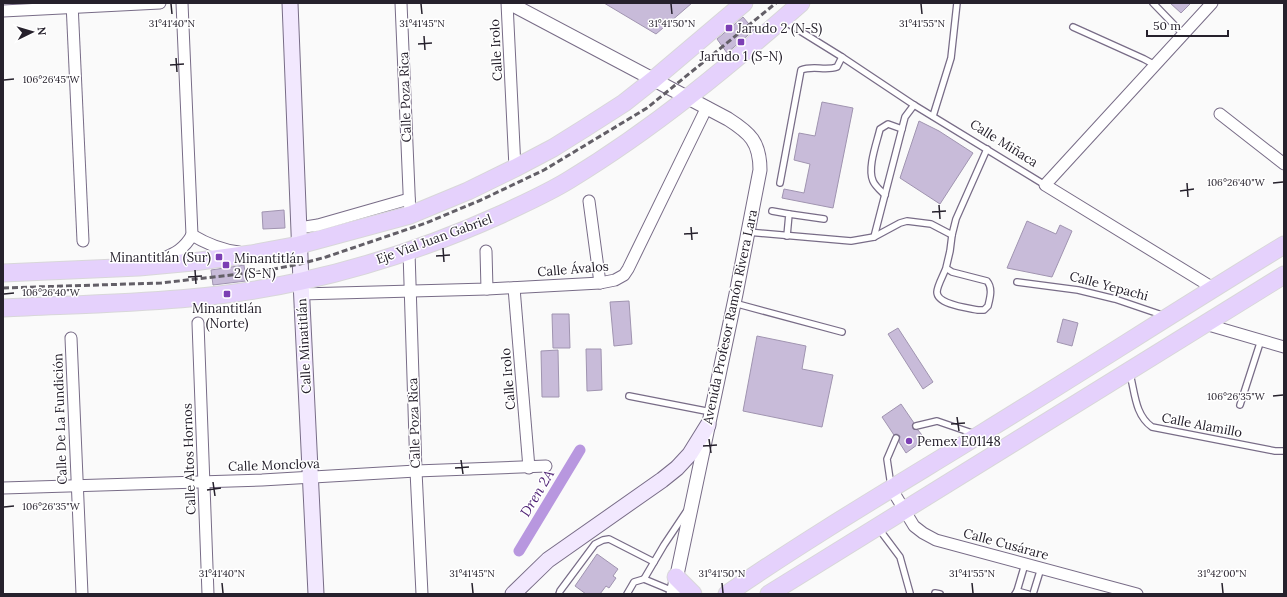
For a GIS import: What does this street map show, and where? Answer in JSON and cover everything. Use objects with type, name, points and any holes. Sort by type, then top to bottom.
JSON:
[{"type":"main road","name":"Calle Minatitlán","points":[[290,3],[301,288],[316,594]]},
{"type":"main road","points":[[3,273],[139,267],[193,262],[251,254],[299,237],[468,191],[553,148],[586,128],[654,80],[744,3]]},
{"type":"main road","name":"Eje Vial Juan Gabriel","points":[[3,308],[188,298],[301,288],[409,252],[476,226],[532,200],[568,181],[639,135],[689,98],[801,3]]},
{"type":"main road","points":[[727,594],[891,488],[979,435],[1284,244]]},
{"type":"main road","points":[[769,594],[1130,372],[1284,275]]},
{"type":"main road","points":[[513,594],[548,560],[677,468],[690,454],[709,419]]},
{"type":"main road","points":[[674,588],[693,594]]},
{"type":"street","points":[[3,11],[72,6],[160,3]]},
{"type":"street","points":[[139,267],[169,256],[180,250],[187,244],[192,235],[182,3]]},
{"type":"street","name":"Calle Poza Rica","points":[[401,3],[410,207]]},
{"type":"street","points":[[508,3],[689,98]]},
{"type":"street","name":"Calle Irolo","points":[[508,3],[515,168]]},
{"type":"street","points":[[1045,185],[1212,3]]},
{"type":"street","points":[[72,6],[83,241]]},
{"type":"street","name":"Avenida Profesor Ramón Rivera Lara","points":[[674,588],[734,303],[760,170],[759,152],[752,137],[743,128],[689,98]]},
{"type":"street","name":"Calle Ávalos","points":[[301,288],[410,291],[514,288],[600,283],[615,280],[624,275],[628,269],[707,108]]},
{"type":"street","points":[[1220,114],[1284,164]]},
{"type":"street","name":"Calle Miñaca","points":[[1045,185],[1213,288]]},
{"type":"street","points":[[589,201],[600,283]]},
{"type":"street","points":[[192,235],[207,243],[230,251],[251,254]]},
{"type":"street","points":[[486,251],[487,289]]},
{"type":"street","name":"Calle Poza Rica","points":[[409,252],[416,471],[422,594]]},
{"type":"street","name":"Calle Irolo","points":[[514,288],[529,468]]},
{"type":"street","name":"Calle Altos Hornos","points":[[198,323],[208,594]]},
{"type":"street","points":[[1205,324],[1284,347]]},
{"type":"street","name":"Calle De La Fundición","points":[[71,338],[82,594]]},
{"type":"street","name":"Calle Monclova","points":[[3,488],[311,478],[416,471],[529,468],[546,466]]},
{"type":"street","name":"Calle Cusárare","points":[[891,488],[914,526],[936,540],[1137,594]]},
{"type":"lane","points":[[933,116],[951,58],[957,3]]},
{"type":"lane","points":[[1153,3],[1183,34]]},
{"type":"lane","name":"Calle Miñaca","points":[[782,19],[933,116],[1045,185]]},
{"type":"lane","points":[[1073,27],[1154,65]]},
{"type":"lane","points":[[780,183],[801,70],[806,68],[815,68],[830,70],[837,67],[842,57]]},
{"type":"lane","points":[[874,237],[905,117],[914,104]]},
{"type":"lane","points":[[885,195],[873,182],[870,174],[876,144],[880,129],[888,124],[902,129]]},
{"type":"lane","points":[[946,268],[952,272],[987,281],[991,290],[988,306],[984,310],[943,302],[938,297],[937,292],[946,268],[956,219],[987,149]]},
{"type":"lane","points":[[772,211],[824,219]]},
{"type":"lane","points":[[787,236],[789,214]]},
{"type":"lane","points":[[748,232],[851,240],[874,237],[907,220],[931,224],[952,235]]},
{"type":"lane","name":"Calle Yepachi","points":[[1017,282],[1078,290],[1115,299],[1169,317]]},
{"type":"lane","points":[[734,303],[842,332]]},
{"type":"lane","points":[[1240,405],[1261,340]]},
{"type":"lane","name":"Calle Alamillo","points":[[1130,372],[1138,411],[1142,418],[1152,427],[1275,451],[1284,451]]},
{"type":"lane","points":[[629,396],[709,419]]},
{"type":"lane","points":[[916,426],[937,421],[979,435]]},
{"type":"lane","points":[[891,488],[887,459],[896,438]]},
{"type":"lane","points":[[644,579],[692,504]]},
{"type":"lane","points":[[878,527],[900,557],[910,593]]},
{"type":"lane","points":[[559,594],[595,544],[603,540],[609,539],[654,562]]},
{"type":"lane","points":[[1025,564],[1016,592],[1028,594]]},
{"type":"lane","points":[[1033,594],[1041,568]]},
{"type":"lane","points":[[627,594],[634,582],[644,579],[674,588]]},
{"type":"building","points":[[604,3],[692,3],[656,34]]},
{"type":"building","points":[[1170,3],[1191,3],[1181,13]]},
{"type":"building","points":[[743,17],[754,30],[727,53],[717,39]]},
{"type":"building","points":[[822,102],[853,108],[833,208],[782,198],[784,189],[804,193],[810,164],[794,160],[799,133],[815,136]]},
{"type":"building","points":[[919,121],[939,131],[973,153],[940,204],[900,178]]},
{"type":"building","points":[[284,210],[285,228],[263,229],[262,212]]},
{"type":"building","points":[[1027,221],[1056,234],[1060,225],[1072,231],[1052,277],[1007,268]]},
{"type":"building","points":[[244,265],[246,281],[213,285],[211,270]]},
{"type":"building","points":[[629,301],[632,344],[614,346],[610,302]]},
{"type":"building","points":[[552,314],[569,314],[570,348],[553,348]]},
{"type":"building","points":[[1063,319],[1078,323],[1072,346],[1057,342]]},
{"type":"building","points":[[898,328],[933,382],[923,389],[888,334]]},
{"type":"building","points":[[757,336],[806,346],[802,369],[833,375],[822,427],[743,411]]},
{"type":"building","points":[[586,349],[601,349],[602,390],[587,391]]},
{"type":"building","points":[[558,350],[559,397],[542,397],[541,351]]},
{"type":"building","points":[[901,404],[914,423],[912,425],[913,429],[918,430],[925,439],[906,453],[899,442],[900,436],[897,434],[894,435],[882,417]]},
{"type":"building","points":[[597,554],[618,569],[613,576],[616,578],[609,588],[606,586],[600,594],[586,594],[575,586]]},
{"type":"waterway","name":"Dren 2A","points":[[519,551],[580,450]]},
{"type":"railway","points":[[3,288],[161,283],[258,272],[300,264],[326,257],[426,223],[481,200],[544,170],[647,108],[776,3]]},
{"type":"place","name":"Jarudo 2 (N-S)","points":[[729,28]]},
{"type":"place","name":"Jarudo 1 (S-N)","points":[[741,42]]},
{"type":"place","name":"Minantitlán (Sur)","points":[[219,257]]},
{"type":"place","name":"Minantitlán 2 (S-N)","points":[[226,265]]},
{"type":"place","name":"Minantitlán (Norte)","points":[[227,294]]},
{"type":"place","name":"Pemex E01148","points":[[909,441]]}]
